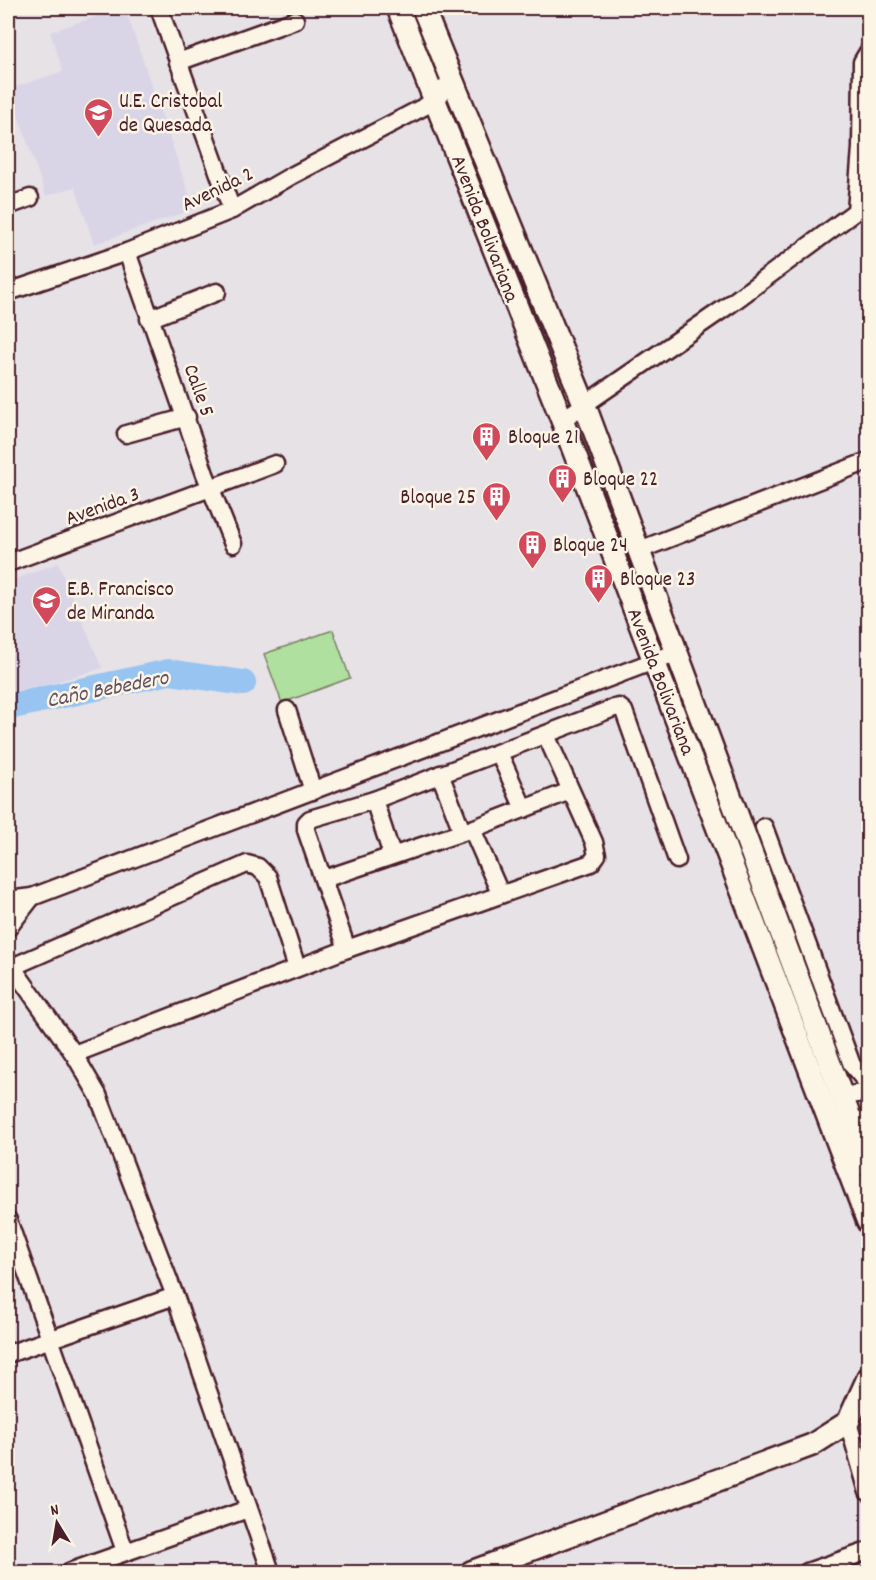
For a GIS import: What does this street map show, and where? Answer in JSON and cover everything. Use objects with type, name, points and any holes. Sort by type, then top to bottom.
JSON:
[{"type":"street","points":[[159,8],[232,210]]},
{"type":"street","name":"Avenida Bolivariana","points":[[398,8],[562,420],[868,1222]]},
{"type":"street","name":"Avenida Bolivariana","points":[[423,8],[585,406],[637,551],[840,1091],[862,1125],[868,1166]]},
{"type":"street","points":[[178,62],[295,20]]},
{"type":"street","points":[[562,420],[585,406],[856,211],[861,148],[862,62],[868,52]]},
{"type":"street","points":[[452,77],[436,100],[464,106]]},
{"type":"street","name":"Avenida 2","points":[[8,292],[127,252],[232,210],[291,176],[436,100]]},
{"type":"street","points":[[8,206],[30,198]]},
{"type":"street","name":"Calle 5","points":[[127,252],[149,319],[233,544]]},
{"type":"street","points":[[149,319],[217,292]]},
{"type":"street","points":[[126,434],[187,417]]},
{"type":"street","points":[[637,551],[868,461]]},
{"type":"street","name":"Avenida 3","points":[[8,564],[275,464]]},
{"type":"street","points":[[8,900],[32,897],[675,653]]},
{"type":"street","points":[[347,949],[306,823],[310,819],[374,800],[614,708],[624,711],[677,860]]},
{"type":"street","points":[[287,710],[313,791]]},
{"type":"street","points":[[74,1054],[347,949],[500,893],[591,863],[597,855],[594,842],[546,735]]},
{"type":"street","points":[[499,753],[524,809]]},
{"type":"street","points":[[440,774],[500,893]]},
{"type":"street","points":[[324,879],[467,830],[570,791]]},
{"type":"street","points":[[374,800],[392,855]]},
{"type":"street","points":[[764,827],[852,1065],[868,1084]]},
{"type":"street","points":[[271,1572],[175,1296],[98,1095],[74,1054],[10,964],[247,864],[258,867],[268,877],[297,968]]},
{"type":"street","points":[[8,928],[32,897]]},
{"type":"street","points":[[840,1091],[850,1095],[868,1092]]},
{"type":"street","points":[[8,1220],[125,1551]]},
{"type":"street","points":[[8,1354],[175,1296]]},
{"type":"street","points":[[477,1571],[812,1445],[848,1422],[868,1378]]},
{"type":"street","points":[[848,1422],[868,1492]]},
{"type":"street","points":[[69,1572],[248,1509]]},
{"type":"street","points":[[807,1572],[868,1551]]},
{"type":"shaded area","name":"U.E. Cristobal de Quesada","points":[[125,8],[194,209],[94,244],[75,187],[46,196],[9,89],[63,71],[50,32]]},
{"type":"shaded area","name":"E.B. Francisco de Miranda","points":[[58,563],[102,668],[8,697],[8,582]]},
{"type":"green space","points":[[333,630],[350,678],[282,703],[264,654]]},
{"type":"waterway","name":"Caño Bebedero","points":[[8,707],[169,672],[243,683]]},
{"type":"place","name":"U.E. Cristobal de Quesada","points":[[98,138]]},
{"type":"place","name":"Bloque 21","points":[[487,462]]},
{"type":"place","name":"Bloque 22","points":[[562,504]]},
{"type":"place","name":"Bloque 25","points":[[497,522]]},
{"type":"place","name":"Bloque 24","points":[[532,570]]},
{"type":"place","name":"Bloque 23","points":[[599,604]]},
{"type":"place","name":"E.B. Francisco de Miranda","points":[[46,626]]}]
